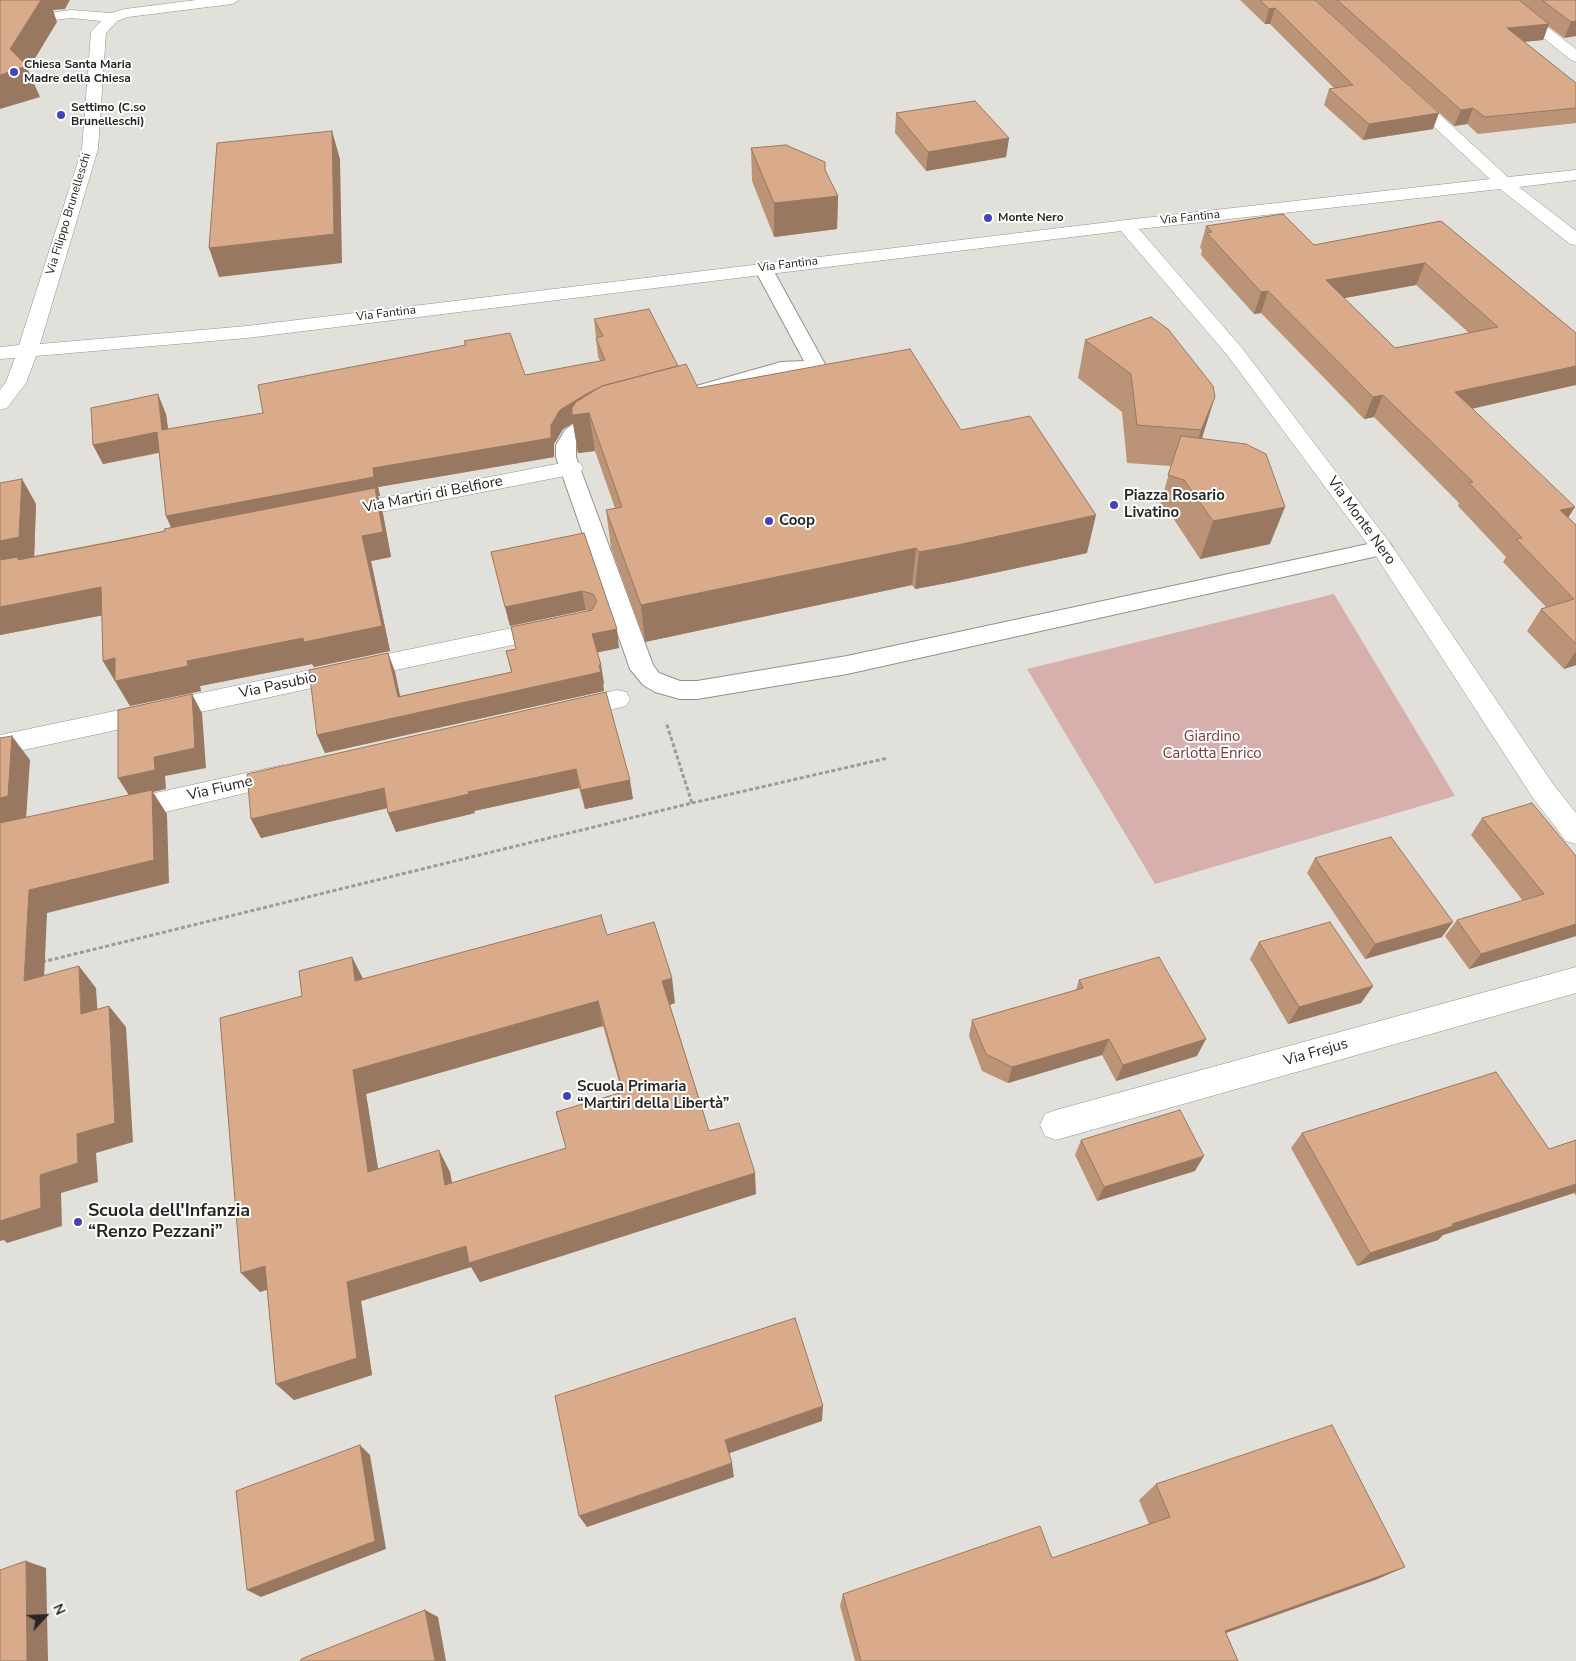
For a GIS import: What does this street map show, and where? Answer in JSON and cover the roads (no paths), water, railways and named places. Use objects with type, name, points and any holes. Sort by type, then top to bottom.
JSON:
[{"type":"street","points":[[0,23],[71,14],[112,18],[125,13],[232,0]]},
{"type":"street","points":[[1503,0],[1576,57]]},
{"type":"street","name":"Via Filippo Brunelleschi","points":[[27,351],[90,149],[99,32],[112,18]]},
{"type":"street","points":[[1397,84],[1505,184],[1576,240]]},
{"type":"street","name":"Via Fantina","points":[[0,353],[247,332],[1126,225],[1576,175]]},
{"type":"street","name":"Via Monte Nero","points":[[1126,225],[1235,352],[1382,548],[1543,791],[1576,833]]},
{"type":"street","points":[[0,404],[16,383],[27,351]]},
{"type":"street","name":"Via Martiri di Belfiore","points":[[320,517],[572,468]]},
{"type":"street","name":"Via Pasubio","points":[[0,746],[576,623]]},
{"type":"street","points":[[549,715],[616,699]]},
{"type":"street","name":"Via Fiume","points":[[96,817],[308,769]]},
{"type":"street","name":"Via Frejus","points":[[1056,1125],[1576,980]]},
{"type":"lane","points":[[672,399],[781,368],[816,366],[763,268]]},
{"type":"lane","points":[[626,411],[599,418],[584,425],[572,434],[566,445],[566,457],[572,468],[642,669],[651,679],[672,688],[697,690],[847,665],[1382,548]]},
{"type":"place","name":"Chiesa Santa Maria Madre della Chiesa","points":[[14,72]]},
{"type":"place","name":"Settimo (C.so Brunelleschi)","points":[[61,115]]},
{"type":"place","name":"Monte Nero","points":[[988,218]]},
{"type":"place","name":"Piazza Rosario Livatino","points":[[1114,505]]},
{"type":"place","name":"Coop","points":[[769,521]]},
{"type":"place","name":"Scuola Primaria “Martiri della Libertà”","points":[[567,1096]]},
{"type":"place","name":"Scuola dell'Infanzia “Renzo Pezzani”","points":[[78,1222]]},
{"type":"park label","name":"Giardino Carlotta Enrico","points":[[1212,746]]}]
